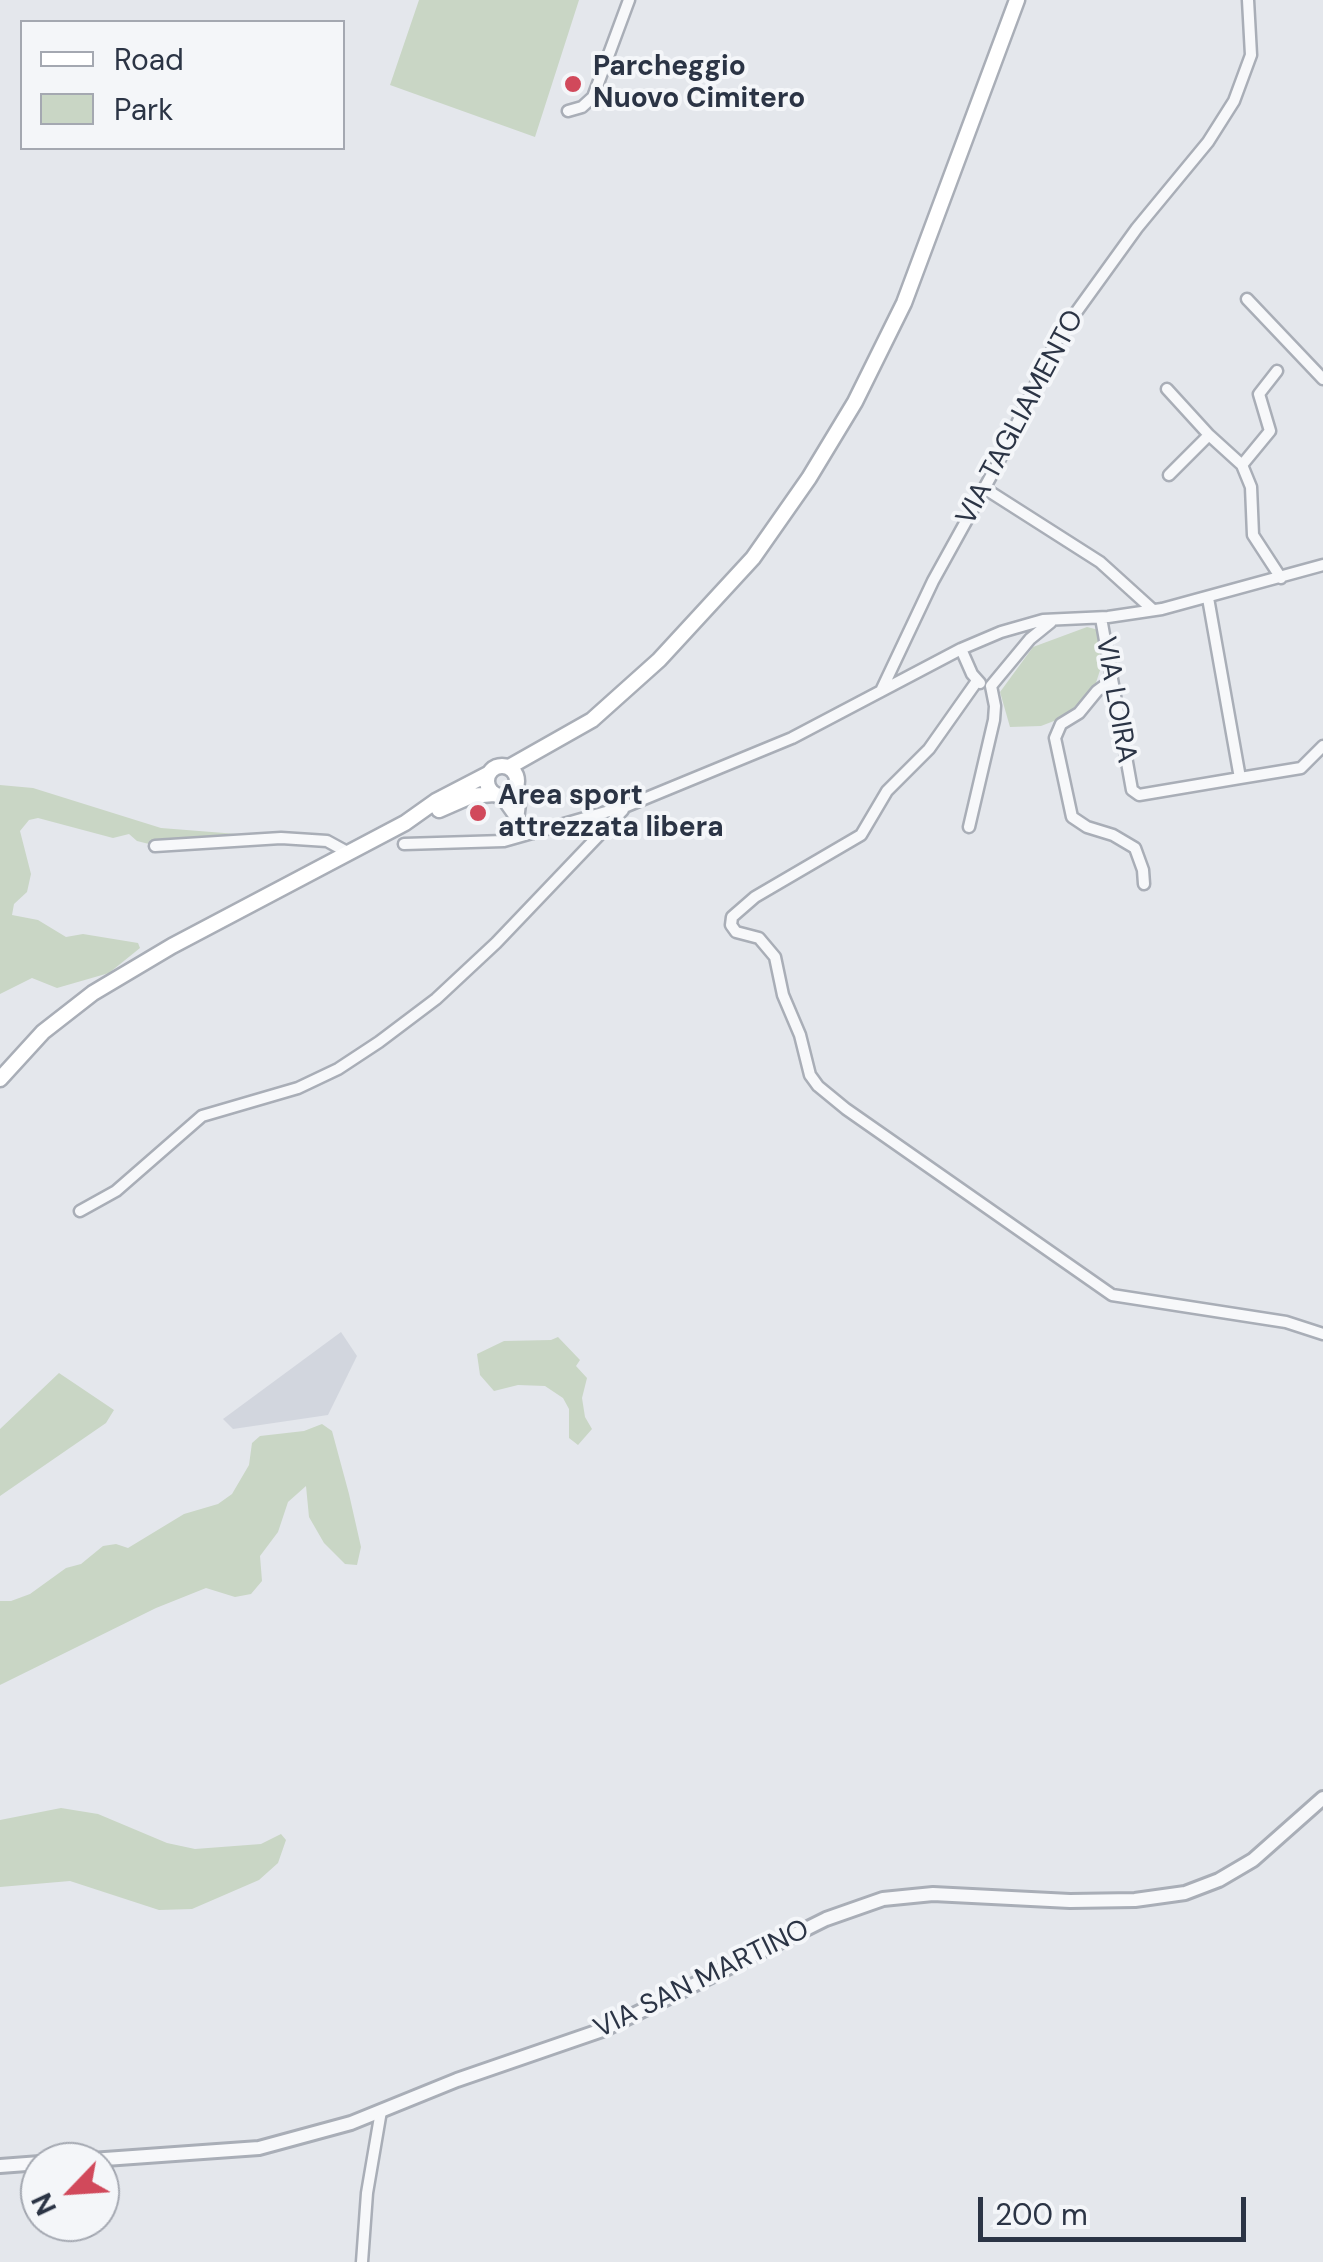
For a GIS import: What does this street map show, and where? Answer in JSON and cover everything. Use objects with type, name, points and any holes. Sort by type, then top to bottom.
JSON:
[{"type":"main road","points":[[0,1080],[51,1026],[93,994],[172,946],[405,823],[471,796],[506,791],[528,766],[600,714],[659,660],[753,558],[842,424],[911,284],[1017,0]]},
{"type":"main road","points":[[508,767],[537,748],[564,737]]},
{"type":"main road","points":[[405,823],[499,766],[516,774],[506,791]]},
{"type":"main road","points":[[488,774],[487,783],[506,791]]},
{"type":"street","points":[[568,111],[586,105],[593,97],[629,0]]},
{"type":"street","name":"VIA TAGLIAMENTO","points":[[881,692],[933,580],[984,488],[1059,336],[1138,228],[1208,142],[1234,101],[1251,54],[1248,0]]},
{"type":"street","points":[[1247,298],[1323,379]]},
{"type":"street","points":[[1242,465],[1270,431],[1270,420],[1258,394],[1276,371]]},
{"type":"street","points":[[1166,388],[1209,436],[1242,465],[1251,490],[1253,535],[1280,578]]},
{"type":"street","points":[[1169,474],[1209,436]]},
{"type":"street","points":[[984,488],[1100,562],[1152,610]]},
{"type":"street","points":[[404,844],[498,842],[627,806],[775,746],[1001,632],[1055,620],[1152,610],[1323,565]]},
{"type":"street","points":[[1208,598],[1240,778],[1301,768],[1323,746]]},
{"type":"street","name":"VIA LOIRA","points":[[1101,618],[1129,782],[1139,794],[1240,778]]},
{"type":"street","points":[[990,686],[1030,639],[1055,620]]},
{"type":"street","points":[[962,649],[977,681],[990,686]]},
{"type":"street","points":[[1112,680],[1097,691],[1080,713],[1061,724],[1055,738],[1072,817],[1087,828],[1112,835],[1134,848],[1144,884]]},
{"type":"street","points":[[977,681],[929,749],[893,783],[861,835],[742,906],[732,917],[732,928],[759,938],[772,952],[815,1083],[869,1126],[1074,1271],[1119,1298],[1158,1300],[1255,1316],[1323,1334]]},
{"type":"street","points":[[969,827],[994,720],[990,686]]},
{"type":"street","points":[[506,791],[518,820],[533,833]]},
{"type":"street","points":[[80,1211],[129,1182],[198,1118],[304,1085],[380,1042],[436,999],[496,943],[627,806]]},
{"type":"street","points":[[155,846],[281,838],[322,840],[349,853]]},
{"type":"street","name":"VIA SAN MARTINO","points":[[120,2158],[259,2148],[310,2136],[456,2080],[606,2030],[826,1919],[862,1905],[934,1894],[1070,1901],[1142,1900],[1200,1888],[1253,1860],[1323,1798]]},
{"type":"street","points":[[362,2262],[366,2193],[381,2111]]},
{"type":"shaded area","points":[[341,1332],[357,1356],[328,1415],[233,1429],[223,1419]]},
{"type":"green space","points":[[419,0],[579,0],[535,137],[390,85]]},
{"type":"green space","points":[[1087,627],[1099,630],[1102,664],[1094,689],[1072,714],[1041,726],[1010,727],[1000,692],[1033,647]]},
{"type":"green space","points":[[0,785],[33,788],[161,828],[237,834],[153,845],[137,841],[129,834],[113,838],[38,818],[29,820],[20,831],[31,874],[27,892],[14,904],[12,915],[38,920],[66,937],[83,934],[138,943],[140,948],[109,973],[57,988],[32,978],[0,994]]},
{"type":"green space","points":[[558,1337],[580,1360],[576,1366],[587,1378],[582,1398],[592,1429],[578,1445],[569,1438],[569,1409],[563,1398],[545,1386],[518,1385],[494,1391],[480,1375],[477,1354],[504,1341]]},
{"type":"green space","points":[[59,1373],[114,1410],[106,1423],[0,1496],[0,1429]]},
{"type":"green space","points":[[322,1424],[332,1431],[349,1494],[361,1547],[357,1565],[345,1564],[324,1543],[309,1517],[306,1486],[288,1502],[278,1532],[260,1556],[262,1581],[251,1594],[235,1597],[206,1588],[156,1608],[0,1685],[0,1601],[30,1594],[103,1546],[116,1544],[128,1548],[184,1514],[218,1504],[232,1494],[249,1465],[252,1443],[260,1436],[304,1431]]},
{"type":"green space","points":[[61,1808],[98,1814],[167,1843],[195,1849],[261,1844],[281,1834],[286,1840],[278,1863],[259,1880],[192,1909],[159,1910],[70,1881],[0,1887],[0,1820]]},
{"type":"place","name":"Parcheggio Nuovo Cimitero","points":[[573,84]]},
{"type":"place","name":"Area sport attrezzata libera","points":[[478,813]]}]
